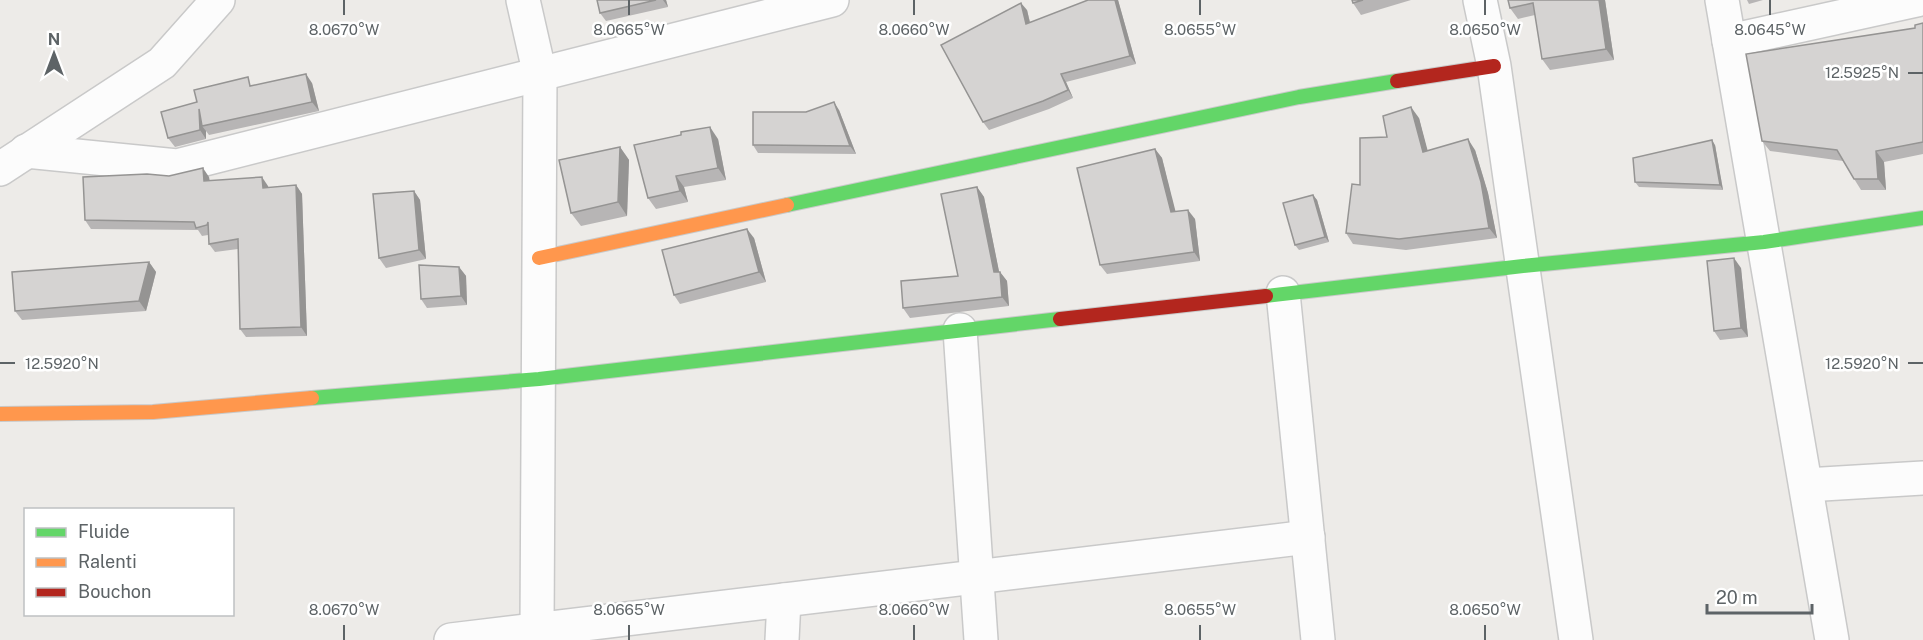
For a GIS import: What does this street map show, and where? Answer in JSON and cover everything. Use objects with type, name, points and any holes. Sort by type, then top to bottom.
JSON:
[{"type":"street","points":[[13,160],[162,63],[218,0]]},
{"type":"street","points":[[523,0],[540,75],[537,630]]},
{"type":"street","points":[[13,160],[177,166],[540,75],[791,5],[832,0]]},
{"type":"street","points":[[1480,0],[1494,66],[1576,640]]},
{"type":"street","points":[[1722,0],[1832,640]]},
{"type":"street","points":[[1729,41],[1917,0]]},
{"type":"street","points":[[539,258],[1299,97],[1494,66]]},
{"type":"street","points":[[0,414],[153,412],[539,378],[1523,266],[1764,242],[1923,218]]},
{"type":"street","points":[[1283,293],[1318,640]]},
{"type":"street","points":[[960,330],[981,640]]},
{"type":"street","points":[[1806,485],[1923,478]]},
{"type":"street","points":[[451,640],[1308,537]]},
{"type":"street","points":[[782,640],[784,600]]},
{"type":"building","points":[[597,0],[656,0],[600,13]]},
{"type":"building","points":[[1088,0],[1115,0],[1130,56],[1061,74],[1068,90],[983,122],[941,45],[1021,3],[1026,24]]},
{"type":"building","points":[[1508,0],[1599,0],[1606,49],[1542,59],[1533,3],[1510,8]]},
{"type":"building","points":[[1923,23],[1923,142],[1876,151],[1878,179],[1854,179],[1837,150],[1762,141],[1746,54],[1915,28],[1915,25]]},
{"type":"building","points":[[306,74],[312,102],[202,126],[199,109],[200,130],[168,138],[161,112],[197,102],[194,90],[248,77],[250,86]]},
{"type":"building","points":[[834,102],[850,146],[753,145],[753,112],[806,112]]},
{"type":"building","points":[[1411,107],[1423,152],[1468,139],[1481,182],[1489,228],[1399,239],[1346,233],[1352,184],[1360,185],[1360,138],[1387,137],[1383,116]]},
{"type":"building","points":[[710,127],[718,168],[676,176],[680,191],[648,198],[634,145],[681,135],[681,132]]},
{"type":"building","points":[[1712,140],[1720,185],[1635,182],[1633,158]]},
{"type":"building","points":[[620,147],[618,202],[571,213],[559,160]]},
{"type":"building","points":[[1155,149],[1171,212],[1188,210],[1194,252],[1100,265],[1077,168]]},
{"type":"building","points":[[203,168],[204,181],[262,177],[263,188],[296,185],[301,327],[240,329],[238,239],[209,244],[208,222],[207,225],[196,228],[194,222],[85,220],[83,177],[147,174],[169,176]]},
{"type":"building","points":[[977,187],[994,272],[1000,272],[1002,297],[903,308],[901,281],[958,276],[941,194]]},
{"type":"building","points":[[414,191],[419,250],[379,258],[373,194]]},
{"type":"building","points":[[1313,195],[1325,237],[1295,245],[1283,203]]},
{"type":"building","points":[[747,229],[759,272],[674,295],[662,250]]},
{"type":"building","points":[[1734,258],[1741,328],[1714,331],[1707,261]]},
{"type":"building","points":[[149,262],[139,301],[15,311],[12,272]]},
{"type":"building","points":[[419,265],[459,267],[461,296],[421,299]]},
{"type":"traffic: fast","points":[[787,205],[1299,97],[1397,81]]},
{"type":"traffic: fast","points":[[1266,296],[1523,266],[1764,242],[1923,218]]},
{"type":"traffic: fast","points":[[312,398],[539,379],[1060,319]]},
{"type":"traffic: slow","points":[[539,258],[787,205]]},
{"type":"traffic: slow","points":[[0,414],[153,412],[312,398]]},
{"type":"traffic: jam","points":[[1397,81],[1494,66]]},
{"type":"traffic: jam","points":[[1060,319],[1266,296]]}]
